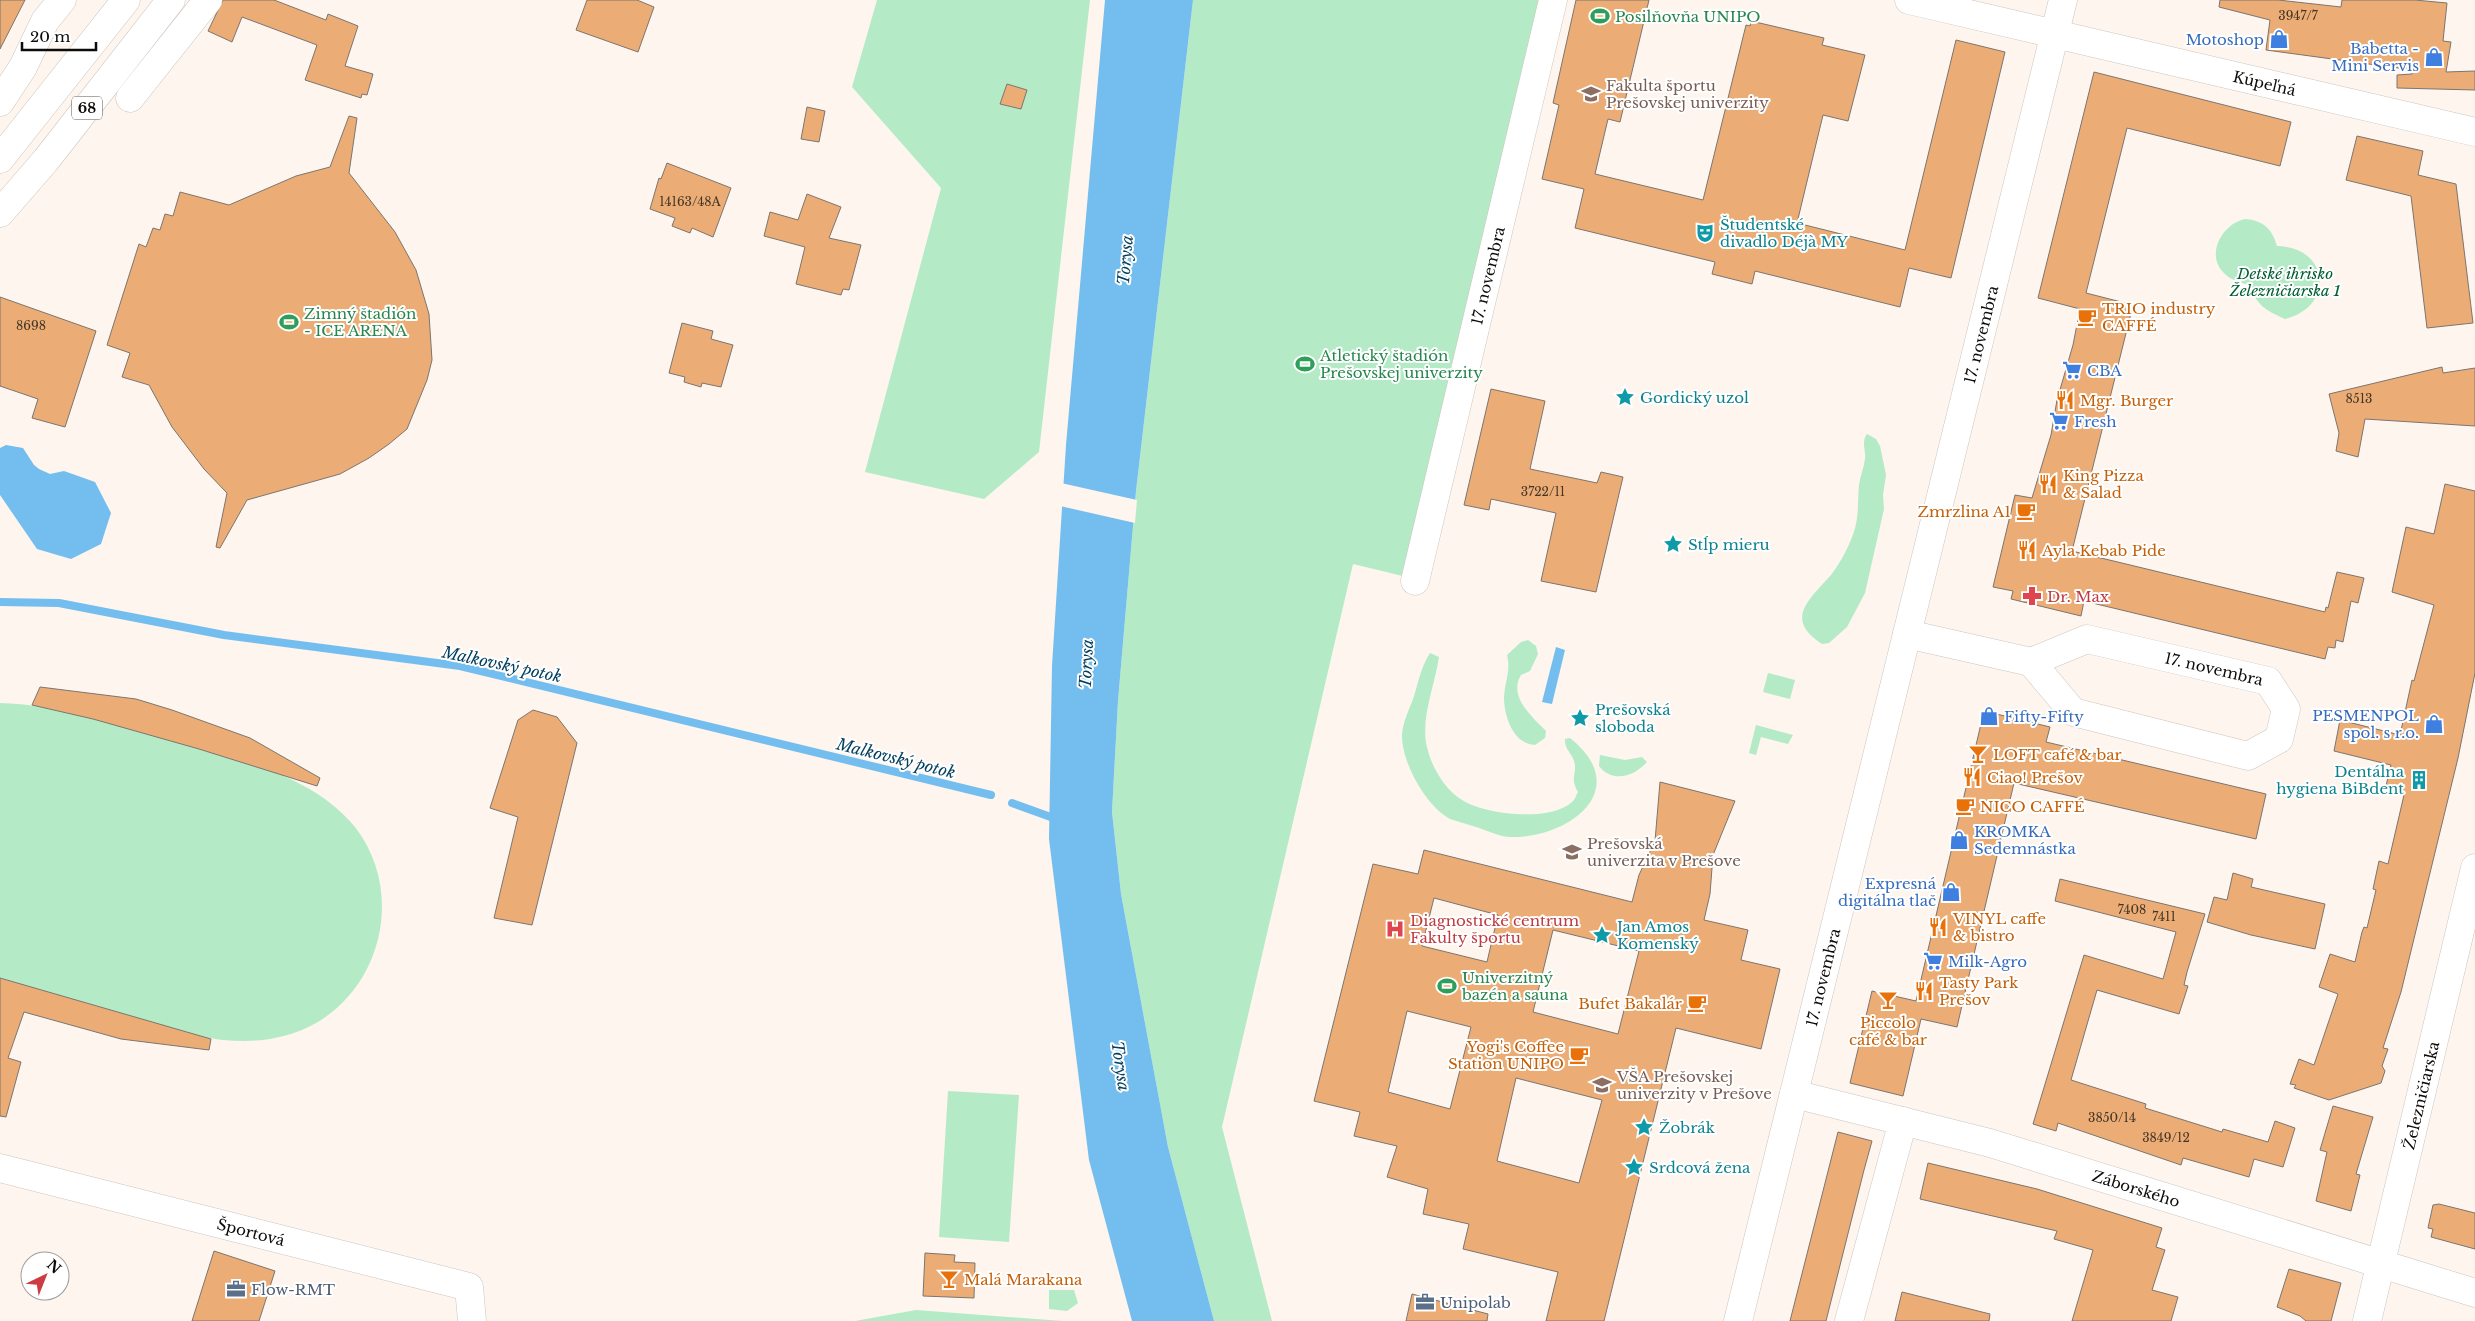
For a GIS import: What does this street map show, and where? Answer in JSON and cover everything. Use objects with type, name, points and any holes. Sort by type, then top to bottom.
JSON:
[{"type":"street","points":[[0,102],[23,67],[45,20],[62,0]]},
{"type":"street","name":"68","points":[[0,159],[126,0]]},
{"type":"street","name":"68","points":[[0,213],[52,152],[171,0]]},
{"type":"street","points":[[130,98],[208,0]]},
{"type":"street","name":"17. novembra","points":[[1415,580],[1552,0]]},
{"type":"street","points":[[1908,0],[2055,36]]},
{"type":"street","name":"17. novembra","points":[[1738,1321],[2064,0]]},
{"type":"street","name":"Kúpeľná","points":[[2055,36],[2475,132]]},
{"type":"street","points":[[1907,634],[2031,662]]},
{"type":"street","name":"17. novembra","points":[[2087,638],[2268,681],[2286,709],[2279,738],[2248,756],[2073,712],[2031,662],[2087,638]]},
{"type":"street","name":"Železničiarska","points":[[2367,1321],[2475,868]]},
{"type":"street","name":"Záborského","points":[[1794,1094],[1970,1138],[2475,1293]]},
{"type":"street","points":[[1849,1321],[1903,1121]]},
{"type":"street","name":"Športová","points":[[0,1168],[470,1287],[472,1321]]},
{"type":"green space","points":[[877,0],[1090,0],[1039,452],[984,499],[865,472],[941,188],[852,87]]},
{"type":"green space","name":"Atletický štadión Prešovskej univerzity","points":[[1193,0],[1554,0],[1407,577],[1353,564],[1222,1127],[1272,1321],[1214,1321],[1168,1147],[1121,894],[1112,812],[1118,701],[1136,491]]},
{"type":"green space","name":"Detské ihrisko Železničiarska 1","points":[[2246,219],[2258,222],[2266,227],[2273,235],[2277,246],[2295,249],[2308,256],[2316,266],[2320,278],[2318,291],[2312,303],[2301,312],[2285,319],[2273,313],[2255,298],[2251,285],[2229,277],[2218,264],[2217,248],[2224,232],[2238,221]]},
{"type":"green space","points":[[1867,434],[1876,439],[1880,446],[1886,475],[1883,495],[1884,509],[1865,593],[1847,627],[1829,643],[1822,644],[1810,635],[1804,626],[1802,618],[1804,609],[1815,592],[1831,575],[1853,534],[1857,520],[1860,482],[1865,459],[1864,440]]},
{"type":"green space","points":[[1528,640],[1536,646],[1538,654],[1530,671],[1521,675],[1517,691],[1523,706],[1546,731],[1545,738],[1535,745],[1521,740],[1511,728],[1504,704],[1508,666],[1507,655],[1521,642]]},
{"type":"green space","points":[[1430,653],[1439,657],[1425,725],[1427,747],[1440,777],[1456,796],[1472,805],[1518,814],[1549,812],[1562,808],[1573,801],[1578,792],[1574,782],[1574,761],[1565,742],[1565,739],[1570,738],[1588,757],[1596,776],[1595,793],[1586,808],[1571,820],[1553,830],[1509,837],[1450,819],[1441,813],[1417,783],[1406,759],[1402,736],[1420,674]]},
{"type":"green space","points":[[1768,673],[1795,680],[1790,699],[1763,692]]},
{"type":"green space","points":[[0,703],[21,704],[63,711],[236,759],[286,777],[317,793],[331,803],[355,827],[372,855],[380,886],[382,917],[376,947],[364,975],[345,1000],[321,1020],[291,1034],[256,1041],[232,1041],[197,1036],[0,980]]},
{"type":"green space","points":[[1756,725],[1793,735],[1788,744],[1761,737],[1756,755],[1749,753]]},
{"type":"green space","points":[[1600,755],[1625,760],[1642,757],[1647,762],[1630,774],[1616,776],[1610,775],[1599,766]]},
{"type":"green space","points":[[948,1091],[1019,1095],[1009,1242],[939,1237]]},
{"type":"green space","points":[[1049,1290],[1074,1290],[1078,1303],[1067,1311],[1049,1309]]},
{"type":"green space","points":[[916,1310],[1063,1321],[855,1321]]},
{"type":"water","name":"Torysa","points":[[1105,0],[1193,0],[1136,491],[1118,701],[1112,812],[1121,894],[1168,1147],[1214,1321],[1132,1321],[1089,1160],[1049,839],[1052,666],[1066,445]]},
{"type":"water","points":[[6,445],[23,448],[34,465],[50,474],[64,471],[95,482],[111,513],[101,544],[71,559],[37,549],[0,495],[0,448]]},
{"type":"water","points":[[1556,647],[1565,650],[1552,704],[1542,702]]},
{"type":"pier","points":[[1061,483],[1137,500],[1135,523],[1060,506]]},
{"type":"building","points":[[0,0],[25,0],[0,49]]},
{"type":"building","points":[[223,0],[274,0],[326,20],[328,14],[358,26],[345,66],[373,74],[367,95],[362,94],[361,98],[305,80],[317,45],[242,17],[232,42],[208,31]]},
{"type":"building","points":[[587,0],[637,0],[654,7],[638,52],[576,30]]},
{"type":"building","points":[[1576,0],[1649,0],[1620,122],[1608,119],[1595,174],[1703,200],[1746,25],[1750,26],[1751,21],[1824,38],[1822,45],[1865,55],[1848,121],[1823,115],[1797,223],[1905,250],[1956,40],[2005,52],[1951,278],[1909,268],[1900,307],[1755,271],[1752,284],[1712,274],[1715,262],[1575,228],[1584,189],[1542,179],[1559,105],[1553,103]]},
{"type":"building","points":[[2220,0],[2278,0],[2341,7],[2342,0],[2415,0],[2447,3],[2443,41],[2451,42],[2446,72],[2475,71],[2475,90],[2397,88],[2397,75],[2412,74],[2413,70],[2266,50],[2270,20],[2219,7]]},
{"type":"building","points":[[2094,72],[2291,122],[2280,166],[2127,128],[2086,293],[2133,305],[2072,551],[2325,612],[2326,607],[2328,608],[2337,572],[2364,578],[2358,603],[2351,601],[2343,642],[2336,640],[2335,648],[2328,647],[2325,659],[2084,601],[2081,616],[2011,599],[2013,591],[1993,587],[2015,495],[2032,498],[2051,435],[2057,400],[2073,345],[2080,309],[2038,298]]},
{"type":"building","points":[[1007,84],[1027,90],[1021,109],[1000,104]]},
{"type":"building","points":[[807,107],[825,111],[819,142],[801,139]]},
{"type":"building","name":"Zimný štadión - ICE ARENA","points":[[349,116],[357,118],[349,173],[395,232],[416,270],[429,314],[432,360],[427,380],[407,429],[389,444],[340,474],[247,500],[220,548],[216,547],[227,493],[204,469],[172,427],[149,385],[122,377],[130,353],[107,345],[139,244],[146,247],[153,228],[160,230],[165,214],[173,216],[180,192],[229,205],[296,176],[330,167]]},
{"type":"building","points":[[2357,136],[2423,151],[2418,175],[2456,184],[2473,323],[2427,328],[2411,196],[2346,180]]},
{"type":"building","points":[[667,163],[731,188],[713,237],[692,228],[690,233],[672,226],[675,218],[650,209],[659,178],[661,179]]},
{"type":"building","points":[[807,194],[841,207],[829,238],[861,245],[849,290],[843,289],[841,295],[796,284],[805,247],[764,236],[770,212],[798,220]]},
{"type":"building","points":[[0,297],[96,331],[65,427],[32,418],[38,399],[0,386]]},
{"type":"building","points":[[682,323],[713,331],[711,339],[733,345],[721,387],[702,383],[701,387],[684,382],[685,377],[669,373]]},
{"type":"building","points":[[2442,367],[2443,373],[2475,368],[2475,426],[2365,419],[2358,457],[2336,451],[2339,433],[2329,394]]},
{"type":"building","points":[[1491,389],[1545,401],[1530,469],[1597,483],[1601,472],[1623,477],[1596,592],[1541,581],[1556,513],[1491,499],[1489,510],[1464,505]]},
{"type":"building","points":[[2445,484],[2475,491],[2475,673],[2458,758],[2401,992],[2383,1048],[2388,1049],[2382,1066],[2385,1071],[2381,1083],[2329,1100],[2294,1088],[2296,1085],[2290,1084],[2299,1059],[2314,1065],[2338,994],[2319,987],[2330,954],[2355,962],[2362,932],[2364,927],[2367,928],[2376,890],[2373,889],[2379,861],[2388,864],[2404,795],[2385,790],[2391,765],[2334,751],[2340,720],[2400,735],[2412,680],[2414,681],[2434,605],[2392,592],[2406,527],[2434,534]]},
{"type":"building","points":[[40,687],[136,699],[172,710],[250,738],[320,778],[317,786],[199,749],[93,719],[32,705]]},
{"type":"building","points":[[533,710],[557,717],[577,743],[532,925],[494,918],[518,817],[490,808],[518,720]]},
{"type":"building","points":[[1984,711],[2050,727],[2046,742],[2266,794],[2256,839],[2014,783],[1957,1027],[1921,1019],[1903,1096],[1850,1083],[1872,991],[1916,1001]]},
{"type":"building","name":"VŠA Prešovskej univerzity v Prešove","points":[[1660,782],[1735,801],[1713,855],[1710,894],[1704,920],[1748,930],[1741,960],[1780,969],[1761,1049],[1676,1028],[1604,1321],[1546,1321],[1558,1272],[1463,1249],[1469,1224],[1423,1214],[1428,1189],[1387,1177],[1397,1146],[1354,1136],[1360,1112],[1314,1101],[1373,864],[1418,874],[1424,850],[1632,902],[1639,875],[1655,841]],"holes":[[[1434,898],[1498,915],[1487,962],[1422,946]],[[1553,930],[1639,951],[1618,1034],[1533,1012]],[[1407,1011],[1471,1027],[1450,1109],[1388,1092]],[[1516,1078],[1602,1100],[1579,1183],[1497,1161]]]},
{"type":"building","points":[[2233,873],[2253,879],[2251,887],[2325,904],[2315,949],[2251,935],[2207,922],[2214,897],[2227,900]]},
{"type":"building","points":[[2060,879],[2205,914],[2187,972],[2184,985],[2188,986],[2179,1014],[2097,990],[2071,1080],[2146,1104],[2145,1108],[2222,1132],[2223,1129],[2268,1142],[2275,1121],[2295,1128],[2283,1167],[2254,1159],[2249,1177],[2183,1158],[2181,1165],[2058,1123],[2056,1131],[2033,1124],[2084,955],[2163,979],[2176,932],[2055,901]]},
{"type":"building","points":[[0,978],[211,1039],[209,1050],[121,1039],[24,1012],[8,1058],[21,1062],[6,1117],[0,1116]]},
{"type":"building","points":[[2333,1106],[2373,1117],[2356,1174],[2360,1175],[2351,1211],[2316,1201],[2327,1152],[2320,1150]]},
{"type":"building","points":[[1838,1132],[1872,1141],[1826,1321],[1790,1321]]},
{"type":"building","points":[[1928,1163],[2037,1189],[2162,1228],[2156,1247],[2165,1250],[2152,1290],[2178,1297],[2171,1321],[2072,1321],[2093,1250],[2054,1239],[2057,1231],[1920,1199]]},
{"type":"building","points":[[2439,1204],[2475,1213],[2475,1249],[2431,1237],[2433,1229],[2428,1228],[2433,1205]]},
{"type":"building","name":"Flow-RMT","points":[[214,1251],[275,1271],[259,1321],[192,1321]]},
{"type":"building","name":"Malá Marakana","points":[[925,1253],[955,1255],[954,1262],[975,1263],[974,1298],[923,1296]]},
{"type":"building","points":[[2289,1269],[2341,1283],[2331,1321],[2306,1321],[2300,1316],[2277,1307]]},
{"type":"building","points":[[1902,1292],[1990,1314],[1989,1321],[1895,1321]]},
{"type":"building","name":"Unipolab","points":[[1412,1294],[1488,1314],[1487,1321],[1406,1321]]},
{"type":"waterway","name":"Malkovský potok","points":[[0,602],[59,603],[224,635],[460,666],[991,795]]},
{"type":"waterway","name":"Malkovský potok","points":[[1012,803],[1059,820]]},
{"type":"place","name":"Posilňovňa UNIPO","points":[[1600,16]]},
{"type":"place","name":"Motoshop","points":[[2279,39]]},
{"type":"place","name":"Babetta - Mini Servis","points":[[2434,57]]},
{"type":"place","name":"Fakulta športu Prešovskej univerzity","points":[[1591,94]]},
{"type":"place","name":"Študentské divadlo Déjà MY","points":[[1705,233]]},
{"type":"place","name":"TRIO industry CAFFÉ","points":[[2087,317]]},
{"type":"place","name":"Zimný štadión - ICE ARENA","points":[[289,322]]},
{"type":"place","name":"Atletický štadión Prešovskej univerzity","points":[[1305,364]]},
{"type":"place","name":"CBA","points":[[2072,370]]},
{"type":"place","name":"Gordický uzol","points":[[1625,397]]},
{"type":"place","name":"Mgr. Burger","points":[[2065,400]]},
{"type":"place","name":"Fresh","points":[[2059,421]]},
{"type":"place","name":"King Pizza & Salad","points":[[2048,484]]},
{"type":"place","name":"Zmrzlina A1","points":[[2026,511]]},
{"type":"place","name":"Stĺp mieru","points":[[1673,544]]},
{"type":"place","name":"Ayla Kebab Pide","points":[[2027,550]]},
{"type":"place","name":"Dr. Max","points":[[2032,596]]},
{"type":"place","name":"Fifty-Fifty","points":[[1989,716]]},
{"type":"place","name":"Prešovská sloboda","points":[[1580,718]]},
{"type":"place","name":"PESMENPOL spol. s r.o.","points":[[2434,724]]},
{"type":"place","name":"LOFT café & bar","points":[[1978,754]]},
{"type":"place","name":"Ciao! Prešov","points":[[1972,777]]},
{"type":"place","name":"Dentálna hygiena BiBdent","points":[[2419,780]]},
{"type":"place","name":"NICO CAFFÉ","points":[[1965,806]]},
{"type":"place","name":"KROMKA Sedemnástka","points":[[1959,840]]},
{"type":"place","name":"Prešovská univerzita v Prešove","points":[[1572,852]]},
{"type":"place","name":"Expresná digitálna tlač","points":[[1951,892]]},
{"type":"place","name":"VINYL caffe & bistro","points":[[1938,927]]},
{"type":"place","name":"Diagnostické centrum Fakulty športu","points":[[1395,929]]},
{"type":"place","name":"Jan Amos Komenský","points":[[1602,935]]},
{"type":"place","name":"Milk-Agro","points":[[1933,961]]},
{"type":"place","name":"Univerzitný bazén a sauna","points":[[1447,986]]},
{"type":"place","name":"Tasty Park Prešov","points":[[1924,991]]},
{"type":"place","name":"Piccolo café & bar","points":[[1888,1000]]},
{"type":"place","name":"Bufet Bakalár","points":[[1697,1003]]},
{"type":"place","name":"Yogi's Coffee Station UNIPO","points":[[1579,1055]]},
{"type":"place","name":"VŠA Prešovskej univerzity v Prešove","points":[[1602,1085]]},
{"type":"place","name":"Žobrák","points":[[1644,1127]]},
{"type":"place","name":"Srdcová žena","points":[[1634,1167]]},
{"type":"place","name":"Malá Marakana","points":[[949,1279]]},
{"type":"place","name":"Flow-RMT","points":[[236,1289]]},
{"type":"place","name":"Unipolab","points":[[1425,1302]]}]
